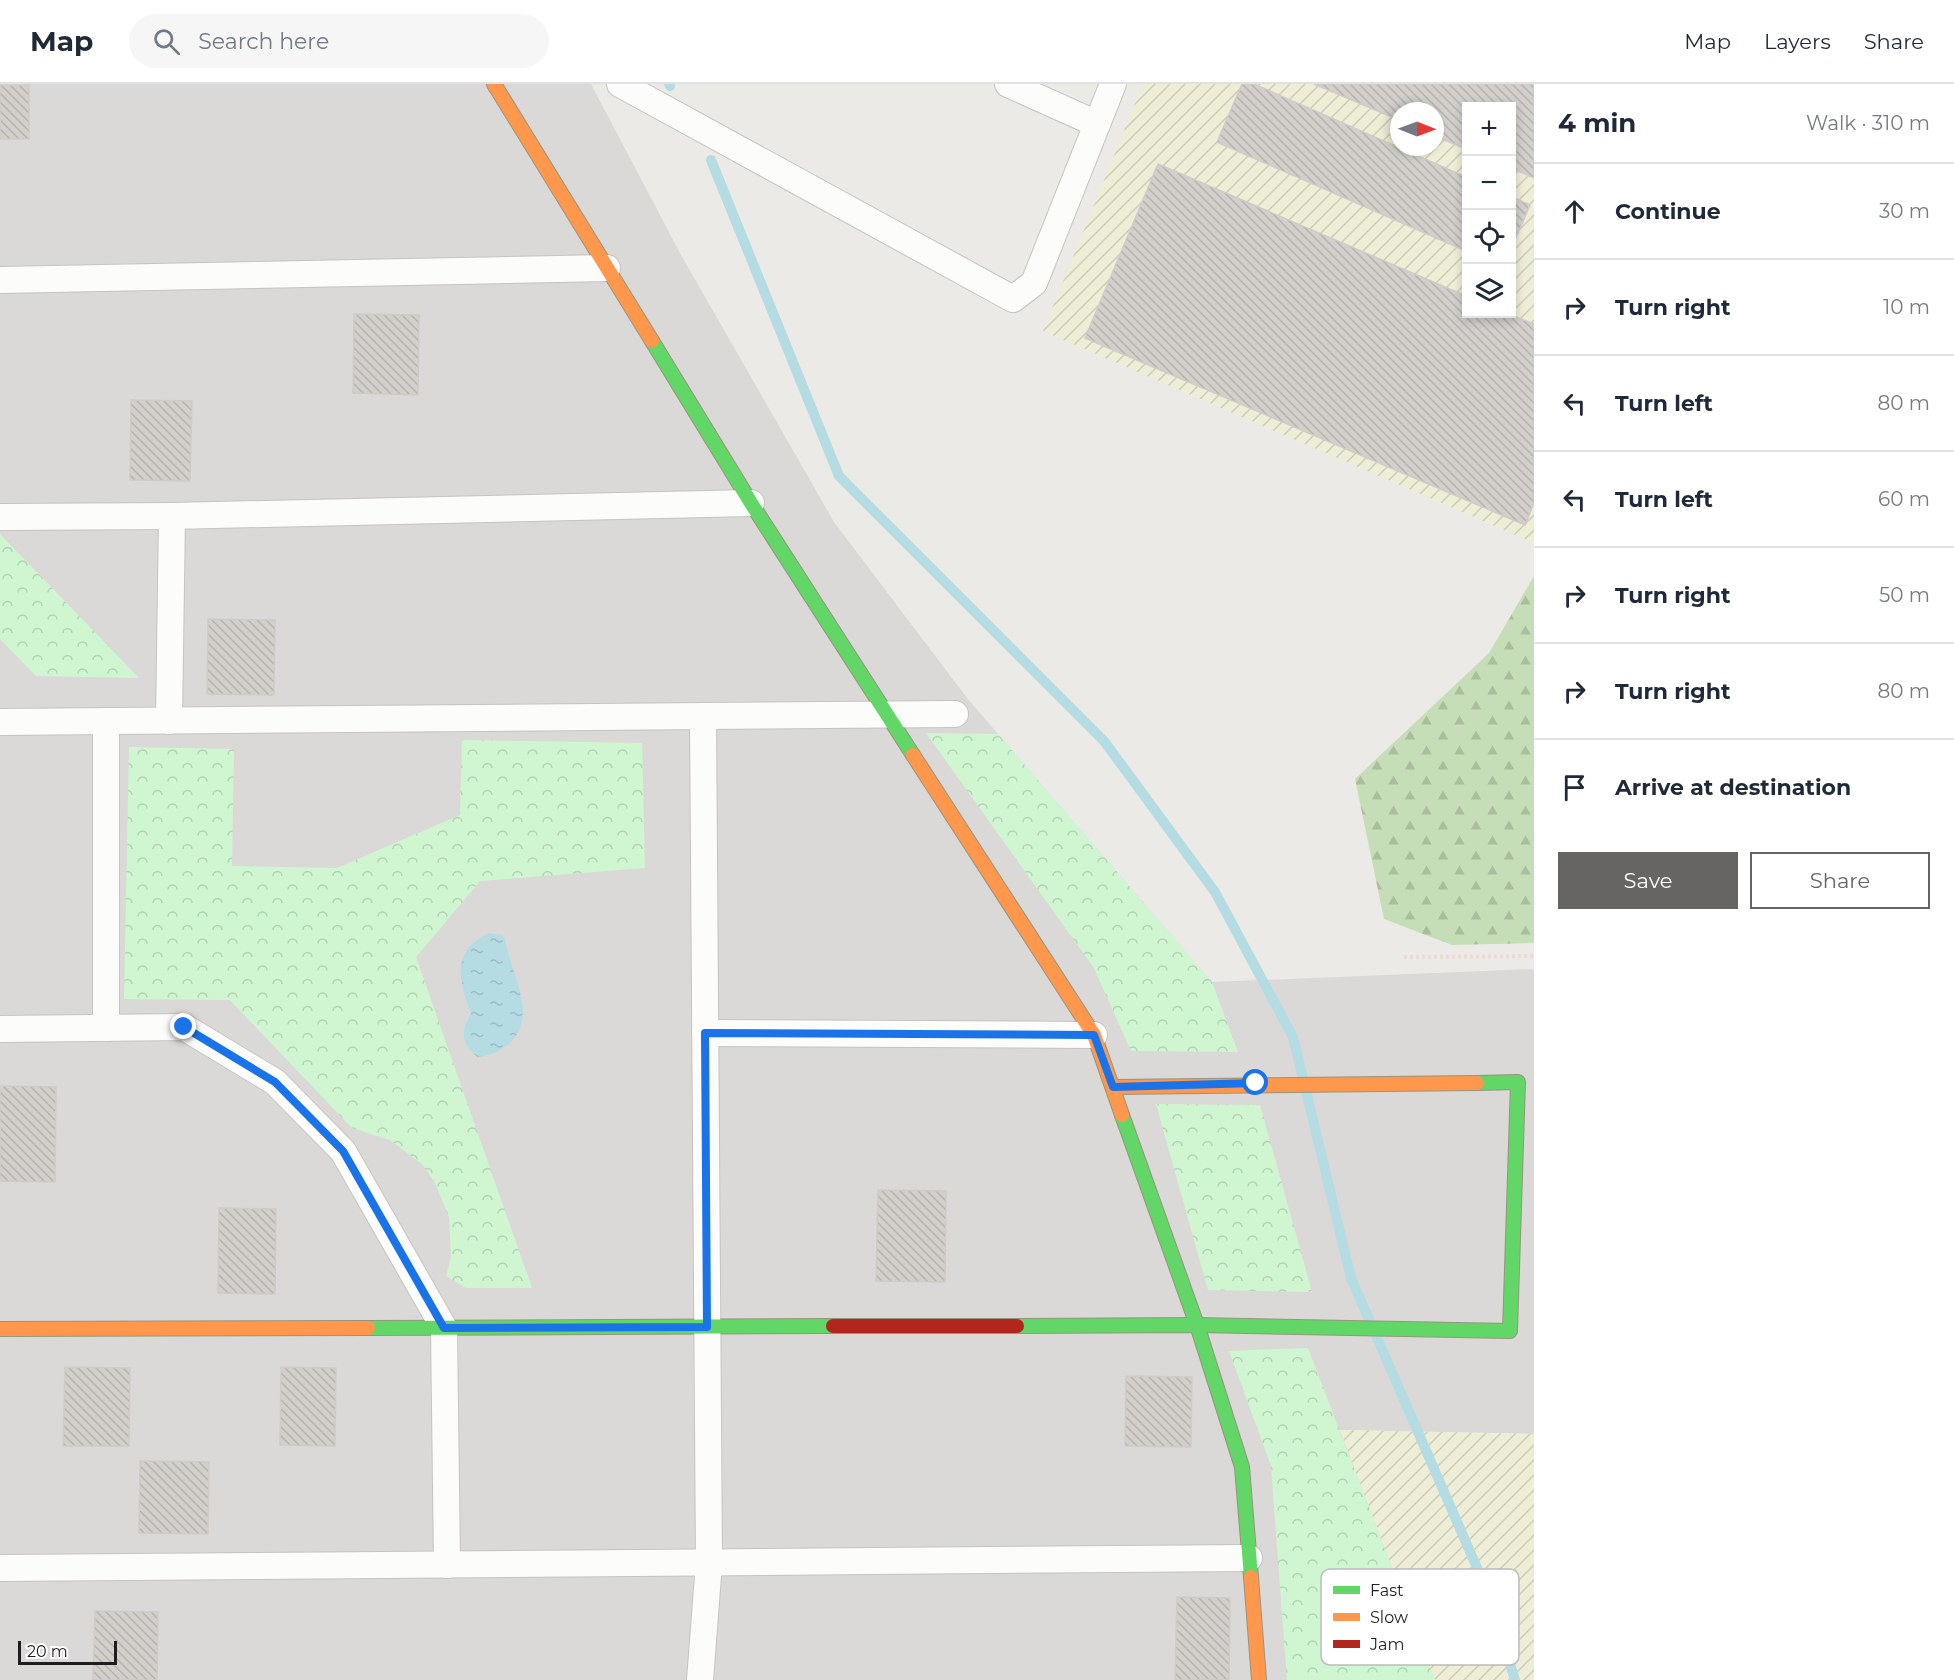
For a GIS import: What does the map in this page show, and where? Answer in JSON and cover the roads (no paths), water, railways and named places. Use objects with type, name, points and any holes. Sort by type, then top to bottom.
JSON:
[{"type":"street","points":[[494,84],[751,503],[890,715],[1094,1035],[1197,1325],[1242,1467],[1259,1680]]},
{"type":"street","points":[[620,84],[1013,299],[1034,283],[1113,84]]},
{"type":"street","points":[[1008,84],[1097,124]]},
{"type":"street","points":[[0,279],[607,268]]},
{"type":"street","points":[[0,517],[172,516],[751,503]]},
{"type":"street","points":[[169,721],[172,516]]},
{"type":"street","points":[[0,722],[955,714]]},
{"type":"street","points":[[699,1680],[709,1563],[703,716]]},
{"type":"street","points":[[106,721],[106,1028]]},
{"type":"street","points":[[0,1029],[184,1027],[275,1082],[343,1151],[444,1328],[447,1565]]},
{"type":"street","points":[[705,1033],[1094,1035]]},
{"type":"street","points":[[0,1329],[1197,1325],[1510,1331],[1518,1082],[1113,1087]]},
{"type":"street","points":[[0,1568],[1249,1558]]},
{"type":"water","points":[[489,933],[502,935],[505,939],[521,996],[523,1012],[519,1030],[510,1043],[495,1052],[478,1057],[465,1043],[465,1026],[471,1014],[463,990],[461,968],[468,949]]},
{"type":"waterway","points":[[711,160],[839,476],[1104,741],[1215,892],[1293,1037],[1351,1278],[1478,1569]]},
{"type":"waterway","points":[[1510,1665],[1515,1680]]}]
